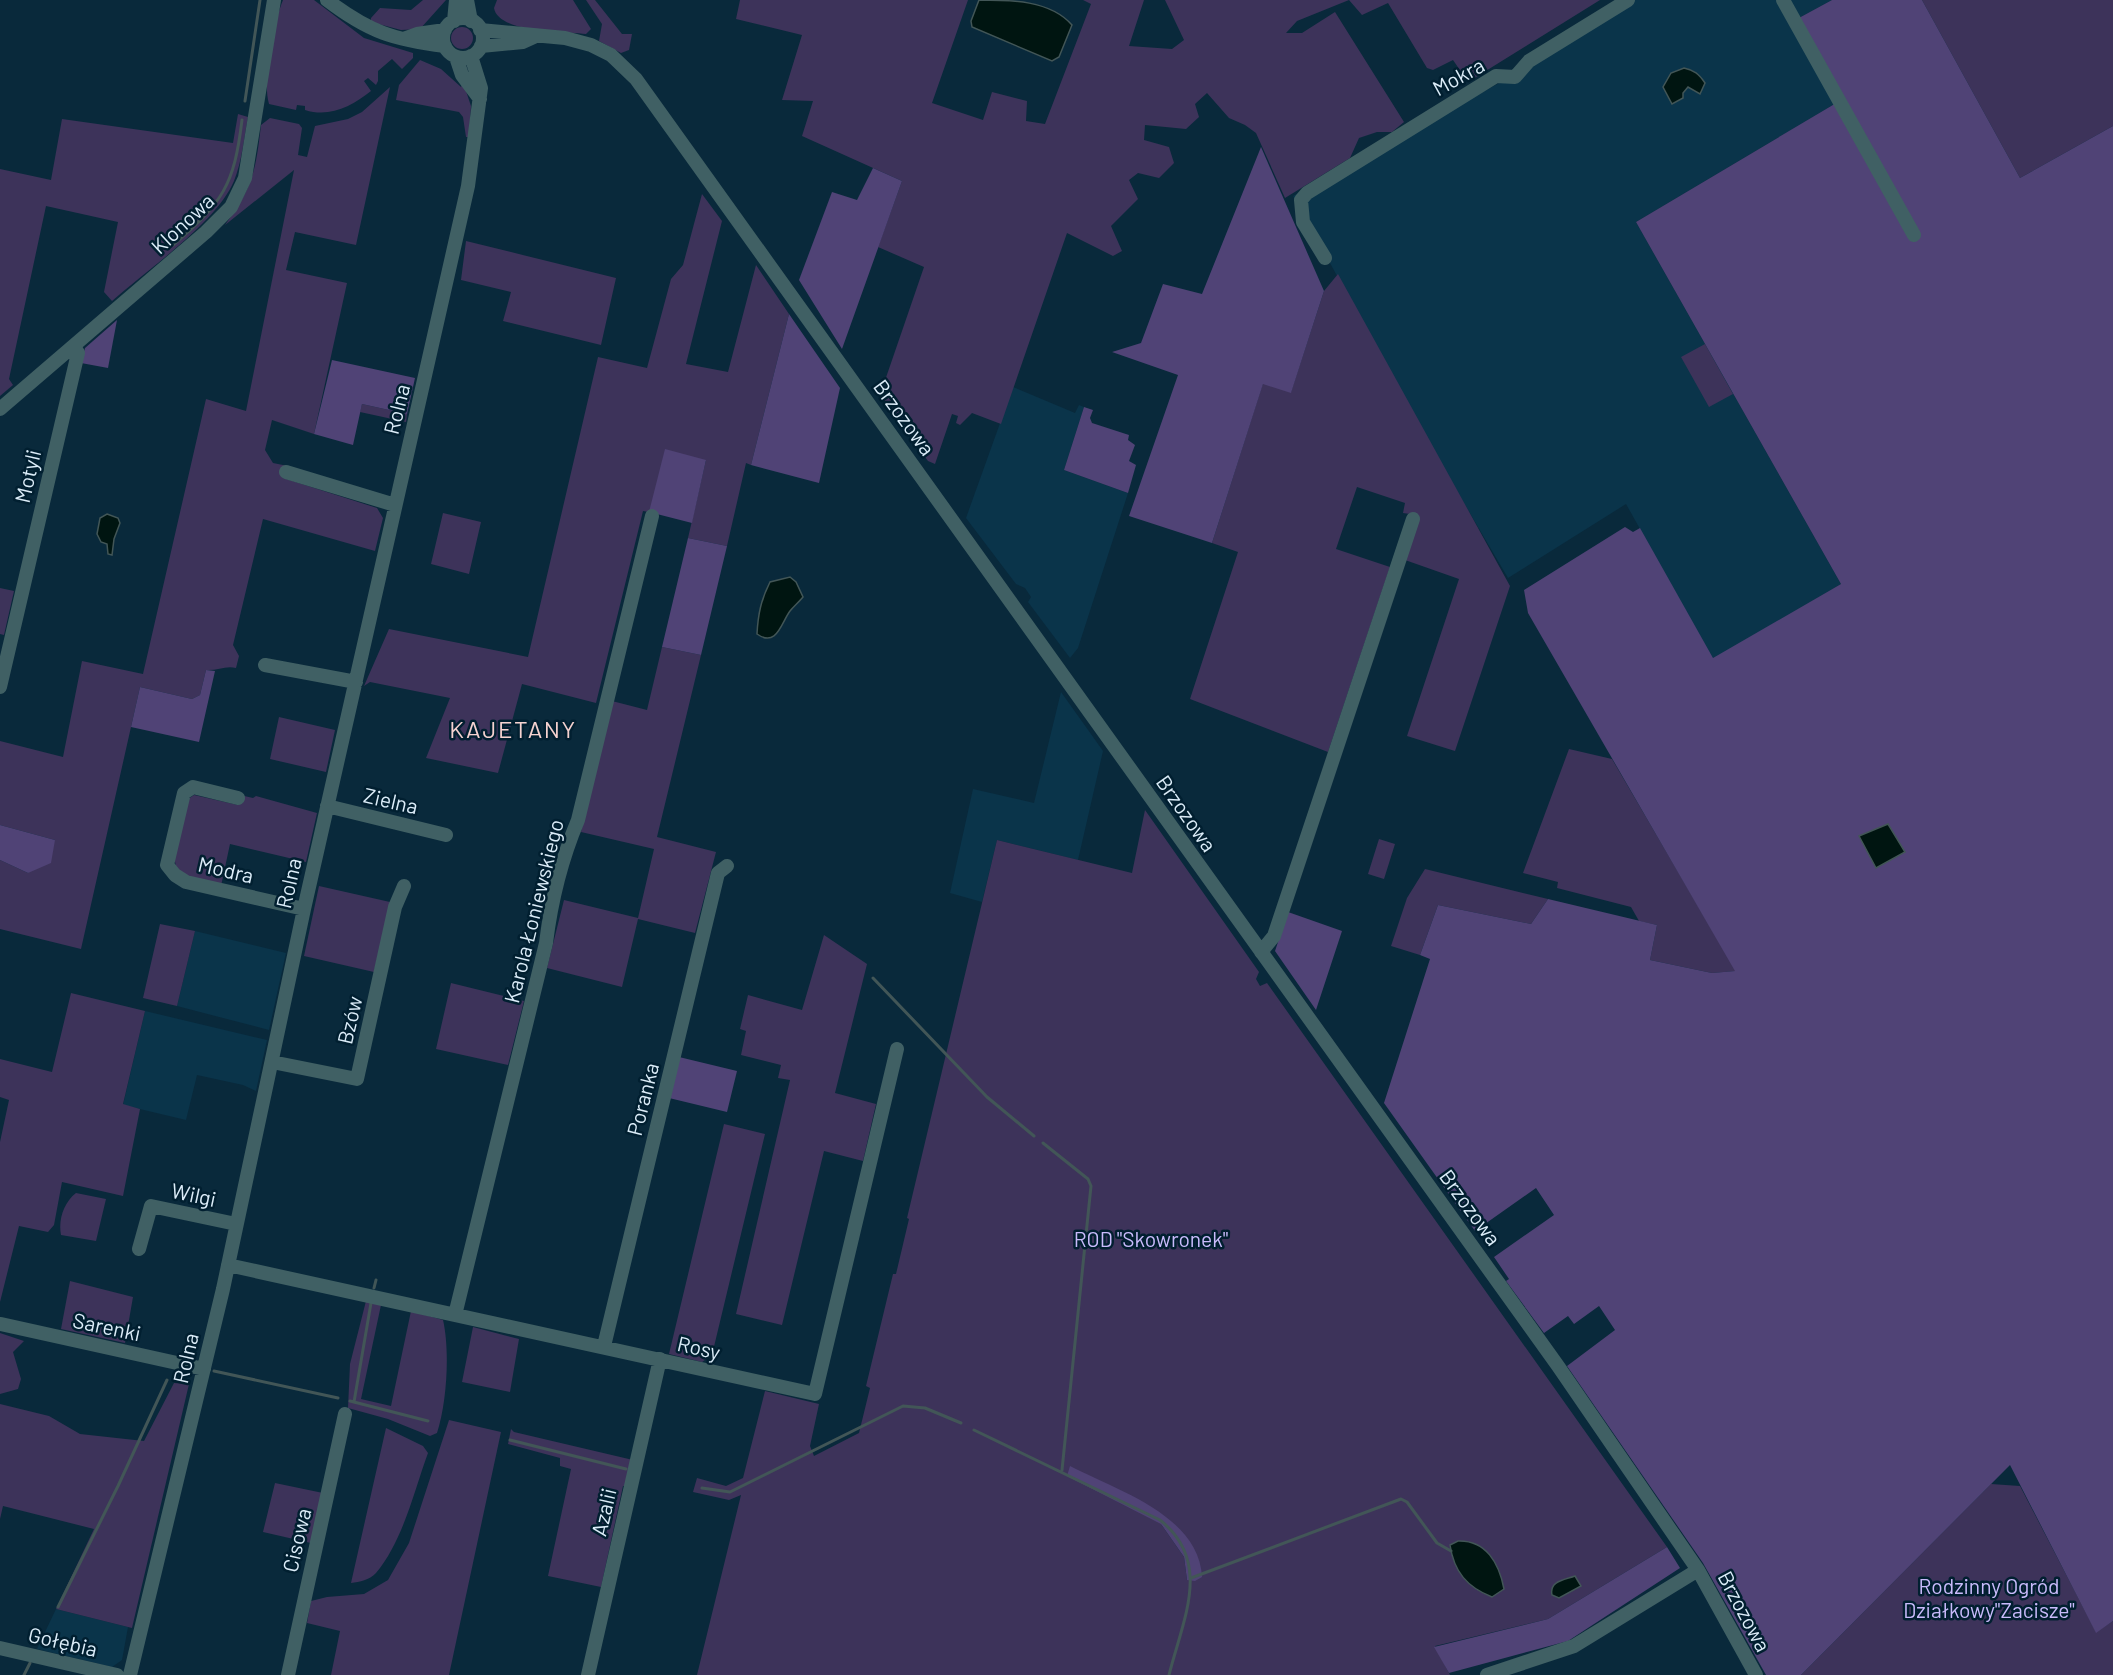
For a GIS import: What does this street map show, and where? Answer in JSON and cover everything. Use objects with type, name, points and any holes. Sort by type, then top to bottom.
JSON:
[{"type":"street","name":"Klonowa","points":[[0,409],[216,223],[234,201],[247,171],[274,0]]},
{"type":"street","points":[[327,0],[366,28],[387,36],[406,38],[417,45],[445,46],[456,57],[462,75],[480,99]]},
{"type":"street","points":[[445,46],[456,0]]},
{"type":"street","points":[[456,57],[471,56],[481,46],[467,0]]},
{"type":"street","name":"Mokra","points":[[1325,258],[1301,218],[1301,200],[1307,193],[1496,76],[1515,77],[1529,61],[1628,0]]},
{"type":"street","points":[[1783,0],[1914,235]]},
{"type":"street","points":[[406,38],[417,33],[449,26],[476,25]]},
{"type":"street","name":"Brzozowa","points":[[476,25],[520,32],[534,37],[565,38],[591,45],[610,55],[636,79],[1553,1358],[1698,1570],[1755,1675]]},
{"type":"street","name":"Brzozowa","points":[[481,46],[523,42],[534,37]]},
{"type":"street","name":"Rolna","points":[[130,1675],[228,1265],[304,909],[469,179],[481,88],[471,56]]},
{"type":"street","name":"Motyli","points":[[0,687],[78,353],[74,346]]},
{"type":"street","points":[[286,472],[395,506]]},
{"type":"street","name":"Karola Łoniewskiego","points":[[454,1315],[546,943],[548,923],[570,837],[578,820],[652,516]]},
{"type":"street","points":[[1260,952],[1274,936],[1413,519]]},
{"type":"street","points":[[265,665],[356,682]]},
{"type":"street","name":"Modra","points":[[238,798],[194,787],[184,793],[167,865],[186,882],[304,909]]},
{"type":"street","name":"Zielna","points":[[327,806],[446,835]]},
{"type":"street","name":"Poranka","points":[[604,1346],[718,873],[728,866]]},
{"type":"street","name":"Bzów","points":[[272,1062],[357,1079],[395,907],[404,886]]},
{"type":"street","name":"Rosy","points":[[228,1265],[815,1394],[897,1049]]},
{"type":"street","name":"Wilgi","points":[[139,1250],[151,1206],[236,1224]]},
{"type":"street","name":"Sarenki","points":[[1,1324],[204,1369]]},
{"type":"street","name":"Azalii","points":[[588,1675],[660,1359]]},
{"type":"street","name":"Cisowa","points":[[288,1675],[345,1414]]},
{"type":"street","points":[[1487,1675],[1574,1646],[1698,1570]]},
{"type":"street","name":"Gołębia","points":[[0,1648],[117,1675]]},
{"type":"shaded area","points":[[979,0],[1029,3],[1063,17],[1072,25],[1059,57],[1052,61],[972,27],[971,21]]},
{"type":"shaded area","points":[[1634,0],[1780,0],[1838,102],[1636,222],[1841,584],[1713,659],[1626,504],[1508,578],[1438,459],[1293,196],[1501,82]]},
{"type":"shaded area","points":[[1787,0],[1832,0],[1797,19]]},
{"type":"shaded area","points":[[1832,0],[1922,0],[2020,178],[2113,126],[2113,1621],[2096,1633],[2010,1465],[1801,1675],[1766,1675],[1703,1563],[1567,1366],[1615,1330],[1599,1306],[1574,1324],[1568,1316],[1544,1333],[1506,1281],[1509,1279],[1494,1257],[1554,1215],[1536,1188],[1475,1231],[1384,1103],[1430,959],[1420,955],[1438,905],[1531,924],[1548,899],[1657,925],[1650,960],[1712,973],[1735,971],[1528,613],[1524,590],[1625,527],[1633,532],[1640,528],[1713,658],[1841,584],[1636,222],[1843,99],[1797,19]]},
{"type":"shaded area","points":[[1684,68],[1696,73],[1705,83],[1700,94],[1688,87],[1683,93],[1683,98],[1672,104],[1663,87],[1671,73]]},
{"type":"shaded area","points":[[1261,147],[1324,291],[1291,393],[1263,384],[1212,543],[1129,516],[1178,375],[1112,352],[1141,343],[1163,284],[1202,294]]},
{"type":"shaded area","points":[[873,168],[902,181],[842,349],[799,280],[832,192],[857,200]]},
{"type":"shaded area","points":[[789,314],[840,388],[819,483],[751,465]]},
{"type":"shaded area","points":[[117,320],[108,368],[81,363],[85,348]]},
{"type":"shaded area","points":[[332,360],[415,378],[407,414],[362,404],[353,445],[314,434]]},
{"type":"shaded area","points":[[1013,387],[1075,413],[1079,405],[1084,407],[1064,470],[1128,493],[1078,648],[1070,658],[1028,602],[1031,597],[1025,588],[1016,584],[966,518]]},
{"type":"shaded area","points":[[1084,407],[1093,410],[1090,418],[1092,423],[1129,435],[1128,440],[1135,445],[1129,461],[1136,465],[1128,493],[1064,470]]},
{"type":"shaded area","points":[[665,449],[706,460],[692,523],[649,512]]},
{"type":"shaded area","points":[[107,514],[118,518],[120,523],[114,539],[112,555],[108,554],[107,544],[101,542],[97,534],[100,518]]},
{"type":"shaded area","points":[[688,538],[727,546],[701,655],[662,647]]},
{"type":"shaded area","points":[[790,577],[796,582],[803,597],[790,611],[778,632],[774,636],[764,638],[757,634],[758,620],[767,589],[770,582]]},
{"type":"shaded area","points":[[206,670],[215,671],[199,742],[131,727],[140,687],[192,699],[200,695]]},
{"type":"shaded area","points":[[1061,692],[1103,751],[1078,860],[997,840],[982,902],[950,893],[973,789],[1034,803]]},
{"type":"shaded area","points":[[1888,824],[1905,852],[1876,868],[1859,836]]},
{"type":"shaded area","points":[[0,825],[55,840],[51,863],[28,873],[0,860]]},
{"type":"shaded area","points":[[1288,912],[1342,931],[1316,1010],[1275,951]]},
{"type":"shaded area","points":[[195,931],[286,953],[269,1030],[177,1006]]},
{"type":"shaded area","points":[[145,1011],[267,1040],[256,1091],[243,1085],[197,1075],[186,1120],[123,1105]]},
{"type":"shaded area","points":[[679,1057],[737,1071],[727,1112],[669,1098]]},
{"type":"shaded area","points":[[1070,1466],[1131,1495],[1171,1521],[1187,1537],[1197,1555],[1202,1577],[1195,1581],[1187,1580],[1184,1557],[1161,1524],[1067,1476]]},
{"type":"shaded area","points":[[1458,1541],[1476,1544],[1490,1555],[1499,1570],[1504,1589],[1492,1597],[1475,1588],[1463,1577],[1458,1571],[1450,1545]]},
{"type":"shaded area","points":[[1667,1547],[1680,1568],[1568,1641],[1449,1673],[1434,1647],[1548,1619]]},
{"type":"shaded area","points":[[1575,1576],[1581,1586],[1559,1598],[1552,1595],[1555,1584]]},
{"type":"shaded area","points":[[56,1609],[128,1627],[122,1660],[112,1667],[37,1649]]},
{"type":"green space","points":[[283,0],[314,0],[364,38],[413,53],[413,58],[402,69],[392,59],[378,71],[376,85],[368,78],[364,81],[371,91],[340,109],[323,113],[305,110],[305,106],[297,105],[296,110],[269,104],[267,81],[270,52]]},
{"type":"green space","points":[[423,0],[446,0],[420,29],[401,30],[371,22],[371,18],[380,8],[411,10]]},
{"type":"green space","points":[[497,0],[573,0],[591,29],[586,34],[519,26],[498,16],[494,8]]},
{"type":"green space","points":[[586,0],[595,0],[622,34],[632,34],[629,50],[621,53],[599,41],[602,24]]},
{"type":"green space","points":[[740,0],[968,0],[932,103],[983,120],[992,92],[1027,101],[1026,121],[1045,124],[1091,4],[1083,0],[1144,0],[1129,46],[1172,49],[1184,40],[1165,0],[1349,0],[1297,21],[1286,33],[1302,33],[1335,12],[1404,122],[1392,132],[1377,132],[1359,138],[1350,158],[1285,198],[1256,133],[1229,118],[1207,93],[1195,104],[1199,117],[1186,129],[1145,125],[1144,140],[1169,147],[1174,163],[1159,178],[1138,173],[1129,180],[1138,199],[1111,226],[1122,251],[1113,256],[1067,233],[1001,424],[972,413],[960,425],[956,423],[958,416],[952,414],[935,464],[928,461],[880,395],[924,267],[878,247],[902,181],[802,136],[813,101],[782,100],[802,35],[736,19]]},
{"type":"green space","points":[[1349,0],[1600,0],[1468,82],[1453,60],[1433,70],[1427,68],[1388,3],[1362,15]]},
{"type":"green space","points":[[1922,0],[2113,0],[2113,126],[2020,178]]},
{"type":"green space","points":[[462,27],[470,30],[473,38],[470,46],[462,49],[454,46],[451,38],[454,30]]},
{"type":"green space","points":[[420,60],[441,69],[461,87],[463,82],[471,106],[469,137],[466,137],[463,117],[459,112],[396,100],[399,85]]},
{"type":"green space","points":[[390,87],[356,245],[295,232],[286,270],[347,283],[314,434],[272,420],[265,450],[273,463],[288,466],[283,478],[377,508],[383,518],[375,551],[263,519],[233,645],[239,656],[236,668],[206,670],[200,695],[192,699],[140,687],[81,949],[0,929],[0,860],[28,873],[55,840],[0,825],[0,741],[63,757],[82,661],[143,674],[206,399],[246,411],[294,170],[225,225],[242,200],[252,178],[261,125],[270,118],[299,124],[302,128],[298,155],[307,157],[315,126],[348,119],[362,112]]},
{"type":"green space","points":[[238,114],[248,117],[243,149],[234,181],[225,197],[213,213],[180,245],[112,301],[104,292],[118,222],[46,206],[9,379],[13,385],[0,396],[0,169],[51,180],[62,119],[233,143]]},
{"type":"green space","points":[[702,194],[722,221],[686,364],[728,372],[756,265],[789,314],[751,465],[746,463],[727,546],[688,538],[706,460],[649,512],[643,511],[596,703],[522,684],[498,773],[426,758],[450,698],[370,682],[364,686],[389,629],[528,657],[598,357],[647,368],[671,279],[683,265]]},
{"type":"green space","points":[[466,241],[616,278],[601,345],[503,321],[511,292],[461,280]]},
{"type":"green space","points":[[1338,274],[1510,586],[1455,751],[1407,736],[1459,579],[1405,560],[1417,515],[1403,513],[1405,503],[1357,487],[1336,549],[1390,567],[1328,752],[1190,699],[1238,552],[1212,543],[1263,383],[1291,392],[1324,291]]},
{"type":"green space","points":[[1705,344],[1733,394],[1709,407],[1681,357]]},
{"type":"green space","points":[[362,404],[407,414],[406,422],[360,412]]},
{"type":"green space","points":[[443,513],[481,522],[469,574],[431,564]]},
{"type":"green space","points":[[0,588],[14,591],[4,635],[0,634]]},
{"type":"green space","points":[[662,647],[701,655],[657,837],[716,852],[695,933],[638,919],[622,987],[547,968],[564,900],[638,918],[654,849],[581,832],[612,701],[647,710]]},
{"type":"green space","points":[[279,717],[335,730],[326,772],[270,759]]},
{"type":"green space","points":[[1569,749],[1612,759],[1736,971],[1712,973],[1650,960],[1657,925],[1639,921],[1631,907],[1557,888],[1558,882],[1523,873]]},
{"type":"green space","points":[[194,795],[238,805],[240,795],[253,798],[256,796],[317,813],[306,862],[230,844],[221,886],[184,877],[175,862],[176,841],[188,799]]},
{"type":"green space","name":"ROD \"Skowronek\"","points":[[1145,810],[1259,972],[1256,979],[1260,986],[1267,983],[1667,1547],[1548,1619],[1435,1646],[1450,1675],[697,1675],[741,1495],[729,1500],[693,1492],[697,1478],[726,1486],[743,1478],[765,1391],[819,1404],[810,1446],[814,1456],[859,1433],[870,1388],[866,1386],[893,1274],[896,1274],[909,1219],[907,1218],[997,840],[1132,873]],"holes":[[[1161,1524],[1201,1569],[1187,1580],[1184,1557]]]},
{"type":"green space","points":[[1379,839],[1395,844],[1384,879],[1368,874]]},
{"type":"green space","points":[[1425,869],[1548,899],[1531,924],[1438,905],[1420,955],[1391,946],[1407,898]]},
{"type":"green space","points":[[319,886],[390,902],[374,972],[304,956]]},
{"type":"green space","points":[[160,924],[195,931],[177,1006],[143,998]]},
{"type":"green space","points":[[824,935],[867,964],[835,1093],[876,1104],[863,1161],[824,1151],[782,1325],[736,1314],[790,1080],[778,1078],[781,1065],[741,1055],[746,1031],[740,1029],[748,995],[802,1010]]},
{"type":"green space","points":[[451,983],[524,1001],[508,1065],[436,1049]]},
{"type":"green space","points":[[71,993],[145,1011],[123,1104],[140,1109],[123,1196],[62,1182],[54,1225],[48,1232],[19,1226],[0,1302],[0,1142],[9,1100],[0,1097],[0,1059],[52,1072]]},
{"type":"green space","points":[[724,1124],[765,1134],[712,1355],[702,1362],[669,1354]]},
{"type":"green space","points":[[76,1193],[106,1199],[96,1241],[61,1235],[60,1223],[63,1212],[68,1201]]},
{"type":"green space","points":[[70,1281],[133,1297],[125,1343],[61,1329]]},
{"type":"green space","points":[[366,1301],[381,1305],[361,1399],[391,1406],[411,1311],[443,1320],[446,1376],[443,1407],[437,1433],[430,1436],[388,1419],[348,1408],[350,1364]]},
{"type":"green space","points":[[473,1327],[519,1339],[510,1392],[462,1382]]},
{"type":"green space","points":[[0,1333],[24,1341],[13,1352],[21,1379],[18,1389],[0,1394]]},
{"type":"green space","points":[[174,1383],[189,1384],[132,1628],[56,1609],[94,1529],[3,1506],[0,1519],[0,1404],[49,1416],[80,1434],[144,1441]]},
{"type":"green space","points":[[449,1420],[501,1432],[449,1675],[331,1675],[340,1631],[307,1623],[311,1601],[327,1597],[364,1594],[388,1580],[409,1543]]},
{"type":"green space","points":[[386,1428],[423,1446],[428,1453],[394,1546],[376,1573],[361,1581],[351,1583]]},
{"type":"green space","points":[[511,1429],[514,1432],[633,1460],[627,1486],[623,1486],[601,1587],[548,1576],[571,1469],[560,1466],[560,1458],[508,1444]]},
{"type":"green space","points":[[275,1483],[323,1493],[311,1543],[263,1532]]},
{"type":"green space","name":"Rodzinny Ogród Działkowy\"Zacisze\"","points":[[1991,1484],[2020,1486],[2096,1632],[2113,1621],[2113,1675],[1801,1675]]},
{"type":"waterway","points":[[245,101],[260,0]]},
{"type":"waterway","points":[[173,245],[204,217],[223,191],[235,161],[242,120]]},
{"type":"waterway","points":[[873,978],[987,1097],[1034,1136]]},
{"type":"waterway","points":[[1043,1143],[1088,1179],[1091,1186],[1062,1470]]},
{"type":"waterway","points":[[374,1288],[376,1280]]},
{"type":"waterway","points":[[354,1402],[371,1303]]},
{"type":"waterway","points":[[214,1371],[338,1398]]},
{"type":"waterway","points":[[58,1607],[167,1380]]},
{"type":"waterway","points":[[350,1401],[428,1421]]},
{"type":"waterway","points":[[702,1488],[730,1492],[903,1406],[925,1408],[961,1423]]},
{"type":"waterway","points":[[974,1430],[1160,1520],[1176,1536],[1186,1554],[1190,1573],[1190,1592],[1169,1675]]},
{"type":"waterway","points":[[510,1440],[626,1469]]},
{"type":"waterway","points":[[1191,1578],[1401,1499],[1407,1502],[1437,1543],[1451,1551]]},
{"type":"waterway","points":[[24,1675],[30,1663]]},
{"type":"district","name":"KAJETANY","points":[[513,728]]}]
